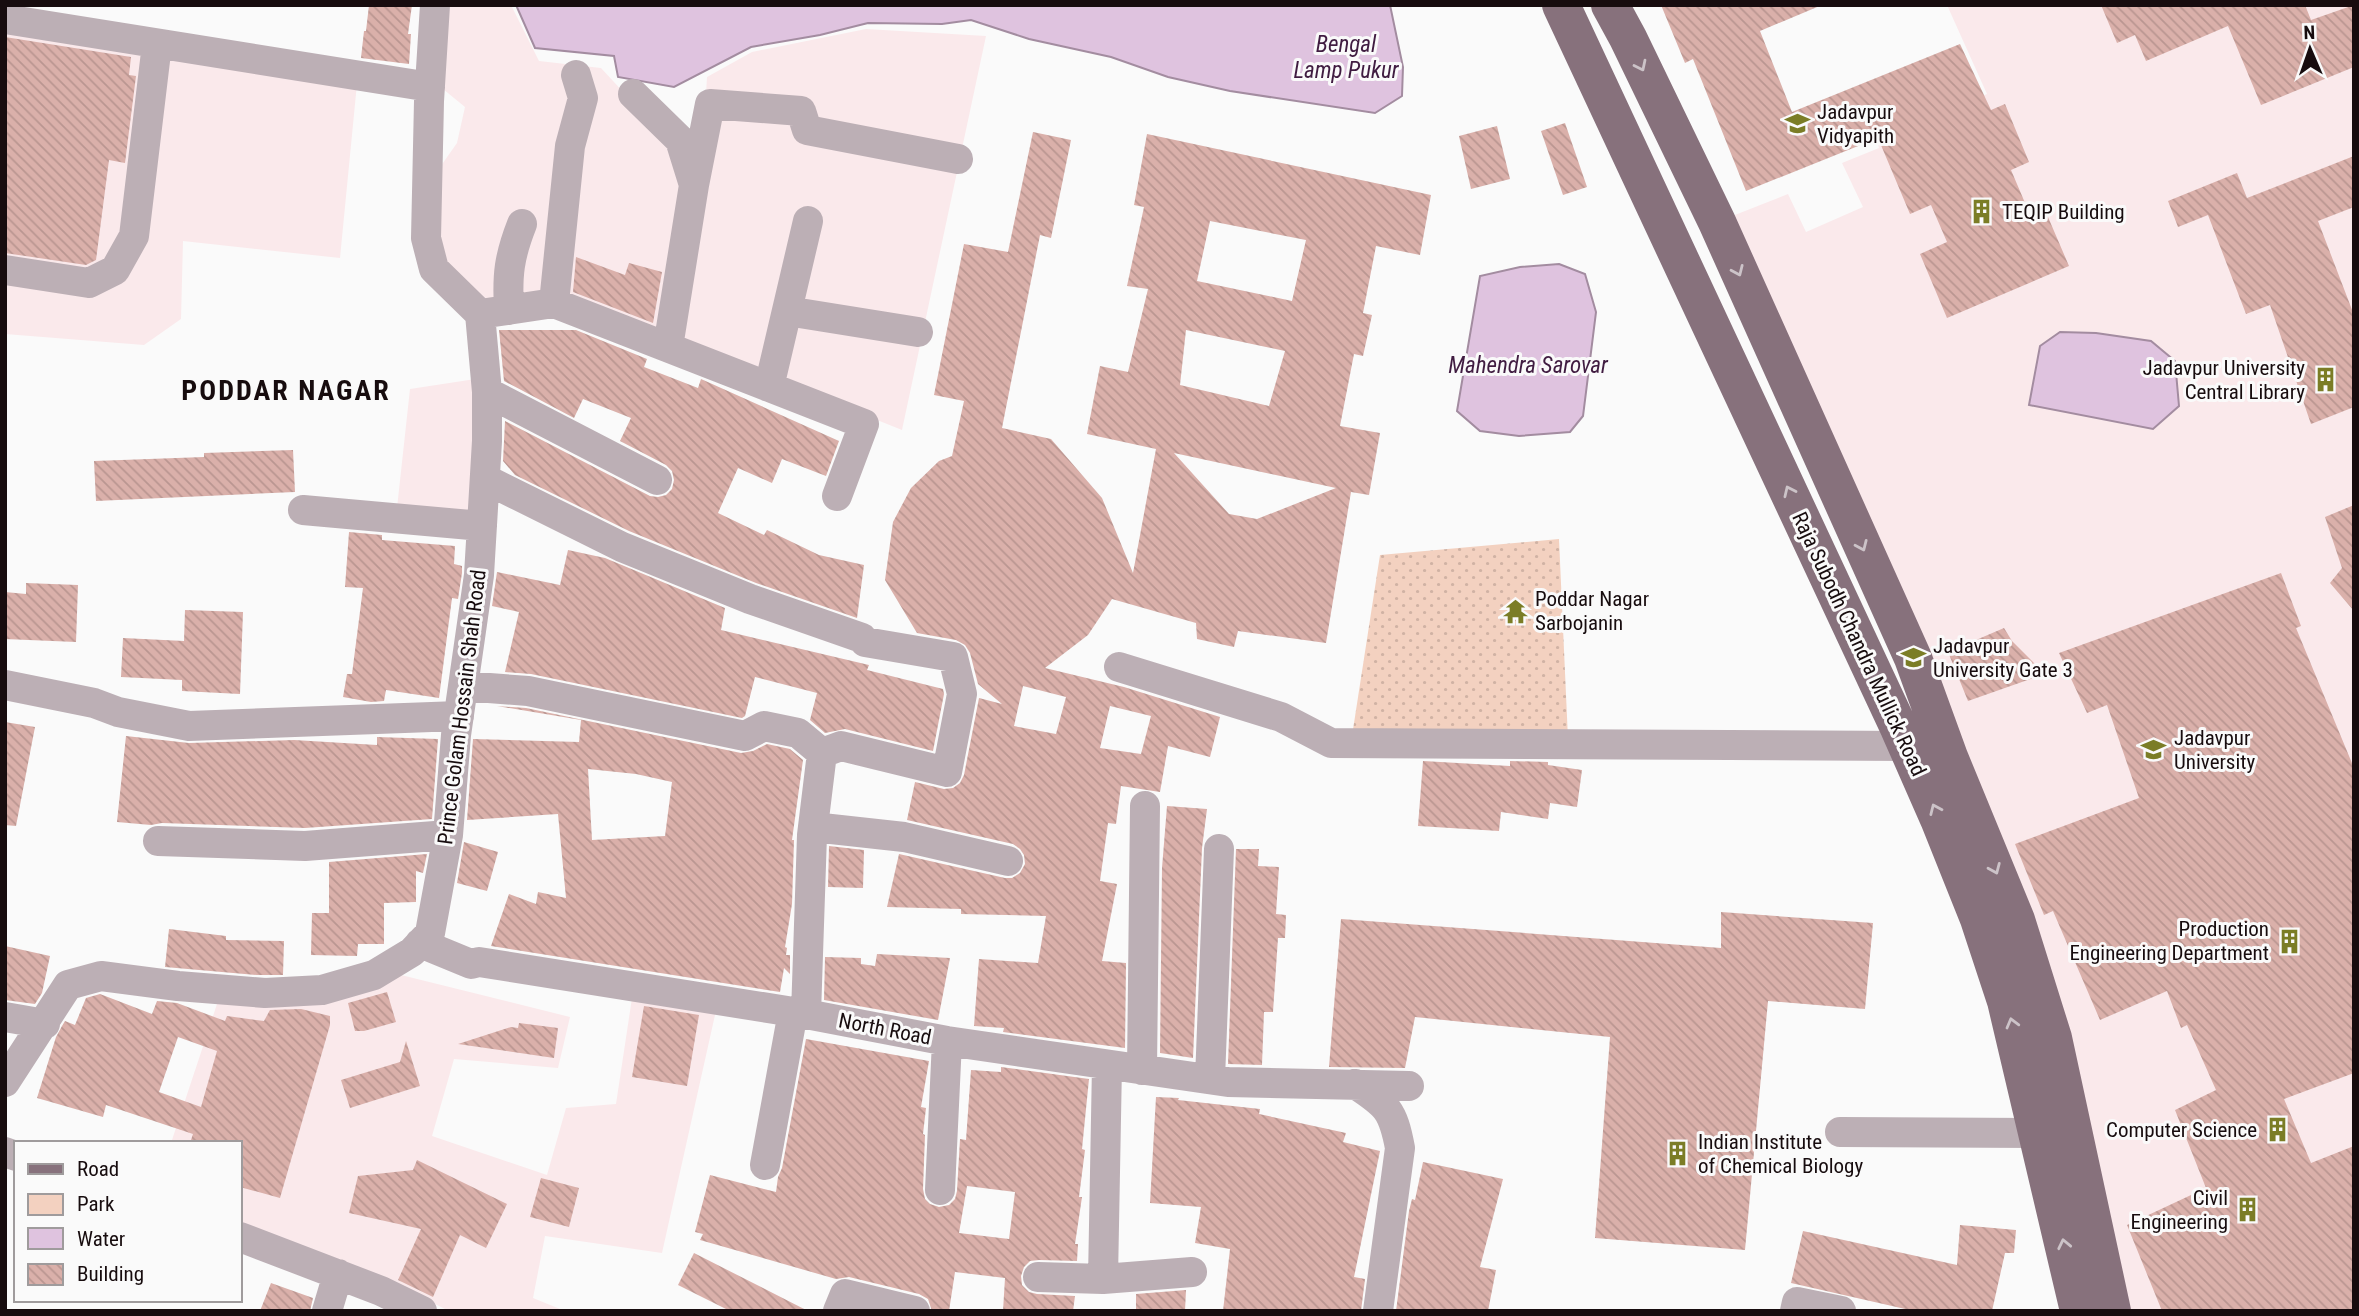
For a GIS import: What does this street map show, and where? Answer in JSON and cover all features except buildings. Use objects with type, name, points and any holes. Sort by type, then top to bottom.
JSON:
[{"type":"main road","name":"Raja Subodh Chandra Mullick Road","points":[[1561,5],[1939,819],[1979,919],[2006,1001],[2055,1129],[2112,1311]]},
{"type":"main road","name":"Raja Subodh Chandra Mullick Road","points":[[1610,5],[1717,222],[1913,658],[2016,920],[2053,1038],[2055,1129],[2079,1311]]},
{"type":"street","points":[[435,5],[426,238],[434,269],[480,314],[554,303],[864,424],[837,496]]},
{"type":"street","points":[[5,19],[430,87]]},
{"type":"street","points":[[5,270],[89,283],[114,270],[134,236],[157,44]]},
{"type":"street","points":[[554,303],[570,146],[583,98],[576,75]]},
{"type":"street","points":[[633,94],[680,140],[694,185]]},
{"type":"street","points":[[668,347],[710,104],[801,111],[807,130],[958,159]]},
{"type":"street","points":[[769,387],[808,221]]},
{"type":"street","points":[[509,310],[507,276],[512,250],[522,224]]},
{"type":"street","points":[[787,311],[918,332]]},
{"type":"street","name":"Prince Golam Hossain Shah Road","points":[[5,1082],[68,985],[101,976],[265,993],[322,990],[374,975],[412,952],[430,933],[448,835],[459,716],[479,575],[487,392],[480,314]]},
{"type":"street","points":[[487,392],[657,480]]},
{"type":"street","points":[[485,479],[622,547],[750,599],[862,638],[865,642],[953,657],[962,694],[947,772],[841,746],[822,753]]},
{"type":"street","points":[[303,510],[482,526]]},
{"type":"street","points":[[1119,667],[1281,717],[1331,743],[1906,746]]},
{"type":"street","points":[[5,685],[189,726],[459,716]]},
{"type":"street","points":[[463,686],[528,691],[745,736],[764,726],[798,733],[822,753]]},
{"type":"street","points":[[765,1165],[800,1013],[813,827],[822,753]]},
{"type":"street","points":[[1142,1070],[1145,806]]},
{"type":"street","points":[[813,827],[904,837],[1008,861]]},
{"type":"street","points":[[158,841],[305,846],[448,835]]},
{"type":"street","points":[[1210,1079],[1219,849]]},
{"type":"street","name":"North Road","points":[[420,943],[471,964],[479,962],[800,1013],[947,1041],[1107,1065],[1228,1082],[1409,1086]]},
{"type":"street","points":[[5,1017],[45,1024]]},
{"type":"street","points":[[940,1190],[947,1041]]},
{"type":"street","points":[[1103,1279],[1107,1065]]},
{"type":"street","points":[[1355,1084],[1383,1103],[1396,1123],[1400,1148],[1378,1311]]},
{"type":"street","points":[[1840,1132],[2055,1129]]},
{"type":"street","points":[[242,1238],[381,1291],[422,1311]]},
{"type":"street","points":[[1038,1277],[1103,1279],[1192,1272]]},
{"type":"street","points":[[327,1311],[338,1274]]},
{"type":"street","points":[[838,1311],[845,1294],[915,1311]]},
{"type":"street","points":[[1795,1311],[1797,1301],[1841,1311]]},
{"type":"shaded area","points":[[5,5],[359,63],[340,258],[183,241],[181,319],[144,345],[5,334]]},
{"type":"shaded area","points":[[448,5],[511,5],[539,61],[601,68],[676,149],[687,184],[661,338],[485,306],[443,265],[432,239],[438,170],[457,143],[465,107],[443,89]]},
{"type":"shaded area","name":"Jadavpur University","points":[[1947,5],[2354,5],[2354,1311],[2107,1311],[2031,920],[1717,222],[1788,194],[1806,232],[1863,207],[1842,163],[1879,148],[1876,139],[1987,94]]},
{"type":"shaded area","points":[[866,29],[986,36],[902,430],[676,339],[701,180],[707,77],[752,52]]},
{"type":"shaded area","points":[[482,378],[477,516],[397,508],[410,389]]},
{"type":"shaded area","points":[[397,974],[570,1017],[558,1068],[454,1059],[432,1136],[547,1175],[566,1108],[616,1104],[632,998],[717,1006],[662,1253],[545,1236],[533,1298],[565,1311],[449,1311],[397,1285],[242,1226],[242,1141],[172,1141],[219,998]]},
{"type":"green space","points":[[1559,539],[1568,739],[1352,736],[1380,555]]},
{"type":"water","name":"Bengal Lamp Pukur","points":[[516,5],[1390,5],[1403,67],[1402,96],[1375,113],[1230,91],[1168,77],[1111,57],[1029,39],[971,20],[942,24],[868,23],[820,35],[751,47],[674,87],[618,77],[614,56],[535,48]]},
{"type":"water","name":"Mahendra Sarovar","points":[[1559,264],[1585,274],[1596,312],[1583,416],[1570,432],[1519,436],[1480,431],[1457,411],[1480,276],[1520,267]]},
{"type":"water","points":[[2060,332],[2096,333],[2151,341],[2175,361],[2179,406],[2153,429],[2029,405],[2040,346]]},
{"type":"place","name":"Jadavpur Vidyapith","points":[[1797,124]]},
{"type":"place","name":"TEQIP Building","points":[[1982,212]]},
{"type":"place","name":"Jadavpur University Central Library","points":[[2325,380]]},
{"type":"place","name":"Poddar Nagar Sarbojanin","points":[[1515,611]]},
{"type":"place","name":"Jadavpur University Gate 3","points":[[1913,658]]},
{"type":"place","name":"Jadavpur University","points":[[2154,750]]},
{"type":"place","name":"Production Engineering Department","points":[[2289,941]]},
{"type":"place","name":"Computer Science","points":[[2277,1130]]},
{"type":"place","name":"Indian Institute of Chemical Biology","points":[[1678,1154]]},
{"type":"place","name":"Civil Engineering","points":[[2248,1210]]},
{"type":"district","name":"PODDAR NAGAR","points":[[286,390]]}]
